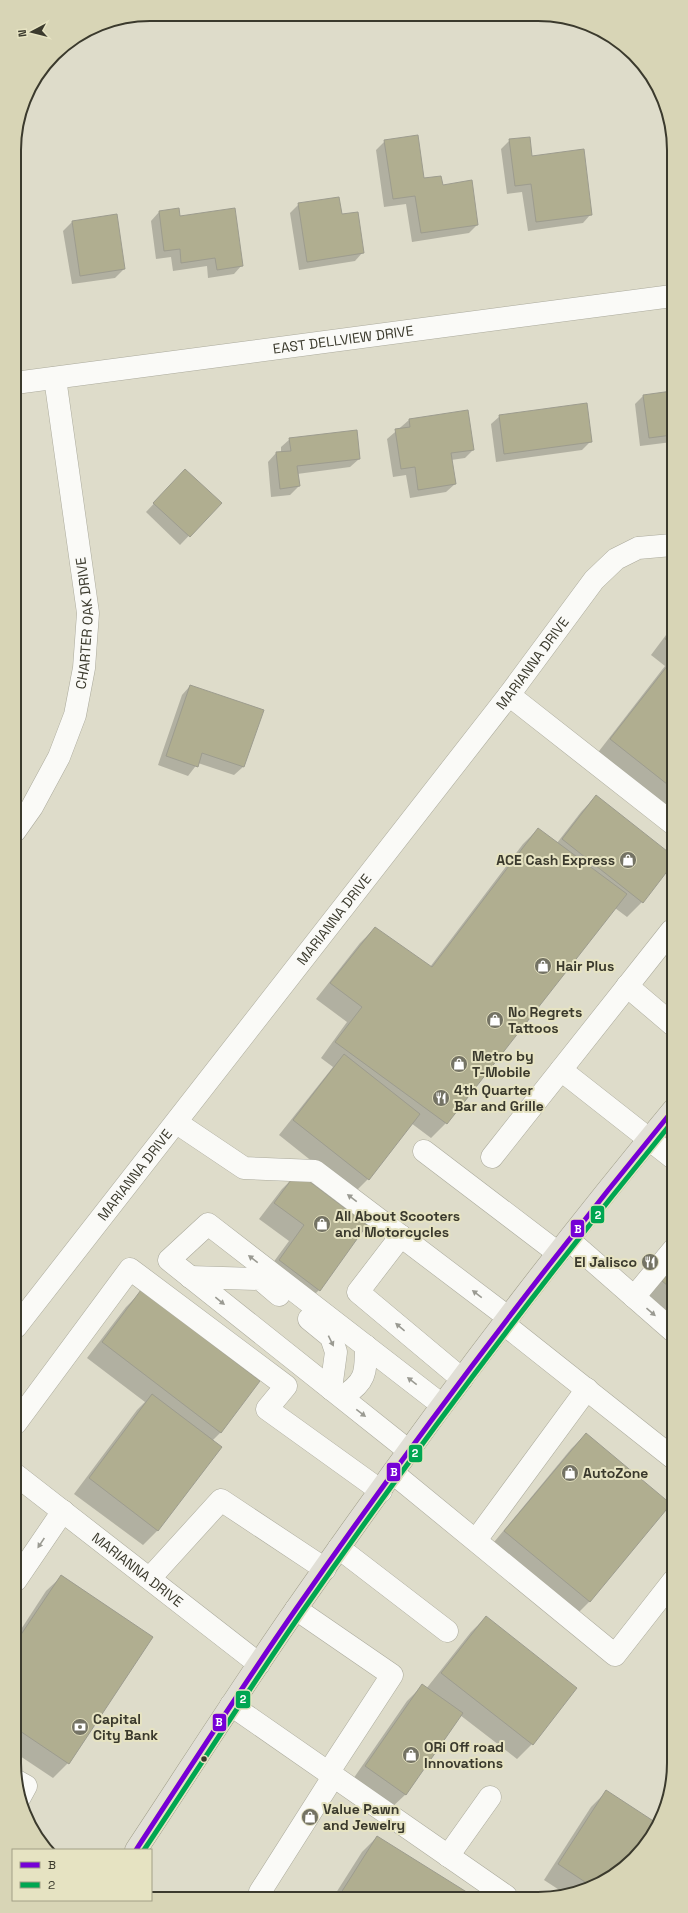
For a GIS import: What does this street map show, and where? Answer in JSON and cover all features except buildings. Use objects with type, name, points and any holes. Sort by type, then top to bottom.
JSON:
[{"type":"main road","points":[[137,1849],[258,1664],[324,1569],[442,1405],[563,1247],[659,1133],[667,1120]]},
{"type":"street","name":"EAST DELLVIEW DRIVE","points":[[21,382],[667,297]]},
{"type":"street","name":"CHARTER OAK DRIVE","points":[[21,823],[32,807],[59,758],[75,715],[84,668],[88,613],[55,378]]},
{"type":"street","name":"MARIANNA DRIVE","points":[[21,1321],[509,695],[594,580],[616,559],[638,548],[667,545]]},
{"type":"street","points":[[509,695],[667,818]]},
{"type":"street","points":[[492,1157],[667,936]]},
{"type":"street","points":[[627,986],[667,1020]]},
{"type":"street","points":[[561,1070],[659,1133],[667,1147]]},
{"type":"street","points":[[176,1123],[244,1168],[315,1171],[401,1236],[667,1453]]},
{"type":"street","points":[[424,1152],[634,1297],[667,1326]]},
{"type":"street","points":[[409,1451],[169,1260],[208,1224],[442,1405]]},
{"type":"street","points":[[401,1236],[358,1292],[462,1379]]},
{"type":"street","points":[[634,1297],[667,1257]]},
{"type":"street","points":[[21,1416],[130,1269],[286,1386],[267,1408],[387,1482],[476,1540],[615,1654],[667,1589]]},
{"type":"street","points":[[190,1277],[260,1279],[331,1337],[336,1352],[336,1393]]},
{"type":"street","points":[[336,1393],[362,1382],[366,1370],[366,1346]]},
{"type":"street","points":[[476,1540],[587,1389]]},
{"type":"street","name":"MARIANNA DRIVE","points":[[21,1479],[150,1578],[258,1664]]},
{"type":"street","points":[[150,1578],[221,1500],[324,1569]]},
{"type":"street","points":[[21,1573],[63,1511]]},
{"type":"street","points":[[339,1548],[447,1631]]},
{"type":"street","points":[[260,1892],[392,1675],[296,1609]]},
{"type":"street","points":[[231,1705],[500,1892]]},
{"type":"street","points":[[448,1856],[490,1797]]},
{"type":"transit line","name":"B","points":[[137,1849],[276,1639],[341,1545],[433,1418],[575,1232],[667,1117]]},
{"type":"transit line","name":"2","points":[[145,1849],[282,1641],[346,1549],[529,1302],[667,1128]]},
{"type":"place","name":"ACE Cash Express","points":[[628,860]]},
{"type":"place","name":"Hair Plus","points":[[543,966]]},
{"type":"place","name":"No Regrets Tattoos","points":[[495,1020]]},
{"type":"place","name":"Metro by T-Mobile","points":[[459,1064]]},
{"type":"place","name":"4th Quarter Bar and Grille","points":[[441,1098]]},
{"type":"place","name":"All About Scooters and Motorcycles","points":[[322,1224]]},
{"type":"place","name":"El Jalisco","points":[[650,1262]]},
{"type":"place","name":"AutoZone","points":[[570,1473]]},
{"type":"place","name":"Capital City Bank","points":[[80,1727]]},
{"type":"place","name":"ORi Off road Innovations","points":[[411,1755]]},
{"type":"place","name":"Value Pawn and Jewelry","points":[[310,1817]]}]
